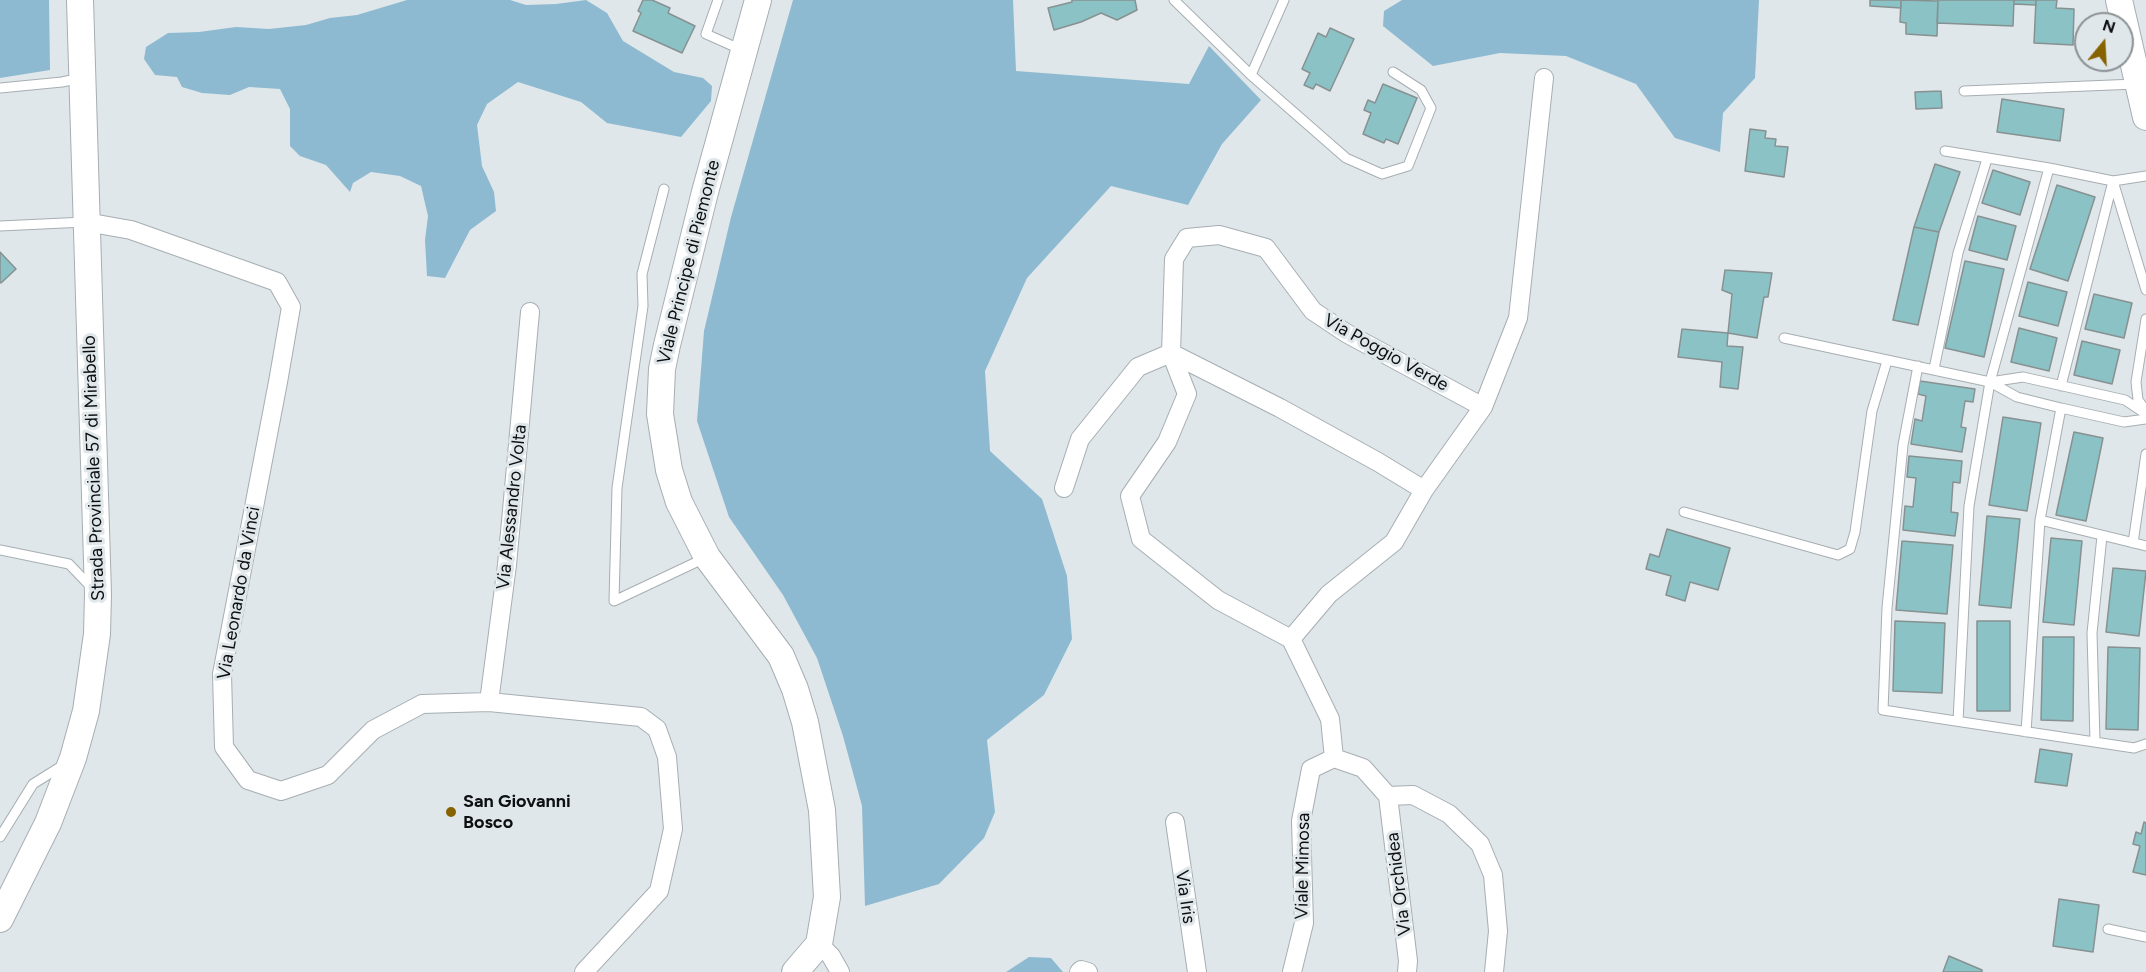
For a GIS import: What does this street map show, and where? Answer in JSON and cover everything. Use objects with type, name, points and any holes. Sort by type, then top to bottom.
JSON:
[{"type":"street","name":"Strada Provinciale 57 di Mirabello","points":[[0,918],[48,823],[73,758],[86,711],[93,672],[98,594],[80,0]]},
{"type":"street","name":"Viale Principe di Piemonte","points":[[758,0],[667,345],[660,392],[663,438],[669,470],[679,502],[707,557],[780,656],[800,705],[822,810],[826,897],[819,944]]},
{"type":"street","points":[[2120,0],[2146,117]]},
{"type":"street","points":[[1494,972],[1498,931],[1493,875],[1480,844],[1449,814],[1413,795],[1388,796],[1363,768],[1334,758],[1330,719],[1291,639],[1329,594],[1394,542],[1424,490],[1483,407],[1518,318],[1544,78]]},
{"type":"street","name":"Via Leonardo da Vinci","points":[[86,222],[131,230],[277,282],[291,307],[222,674],[224,747],[248,780],[281,791],[328,775],[373,730],[422,704],[489,702],[641,717],[657,729],[667,757],[673,829],[658,891],[586,971]]},
{"type":"street","name":"Via Poggio Verde","points":[[1291,639],[1218,600],[1141,539],[1130,496],[1167,442],[1187,394],[1171,353],[1174,259],[1187,238],[1219,235],[1266,248],[1313,311],[1346,333],[1483,407]]},
{"type":"street","name":"Via Alessandro Volta","points":[[489,702],[507,565],[530,312]]},
{"type":"street","points":[[1064,488],[1080,439],[1138,367],[1171,353],[1280,408],[1424,490]]},
{"type":"street","name":"Viale Mimosa","points":[[1292,972],[1304,923],[1301,821],[1311,769],[1334,758]]},
{"type":"street","name":"Via Orchidea","points":[[1388,796],[1408,961],[1407,972]]},
{"type":"street","name":"Via Iris","points":[[1175,822],[1197,972]]},
{"type":"street","points":[[795,972],[819,944],[831,956],[840,972]]},
{"type":"street","points":[[1079,972],[1081,970],[1088,972]]},
{"type":"lane","points":[[718,0],[706,34],[744,51]]},
{"type":"lane","points":[[1174,0],[1251,75],[1346,158],[1382,174],[1408,166],[1431,108],[1421,90],[1393,72]]},
{"type":"lane","points":[[1251,75],[1284,0]]},
{"type":"lane","points":[[0,88],[81,78]]},
{"type":"lane","points":[[1964,91],[2139,83]]},
{"type":"lane","points":[[1944,151],[2113,181],[2146,176]]},
{"type":"lane","points":[[1934,369],[1958,253],[1987,159]]},
{"type":"lane","points":[[1958,721],[1969,506],[1990,382],[2049,168]]},
{"type":"lane","points":[[2113,181],[2146,290]]},
{"type":"lane","points":[[2061,386],[2113,181]]},
{"type":"lane","points":[[664,189],[642,274],[644,306],[617,488],[614,601],[707,557]]},
{"type":"lane","points":[[0,226],[86,222]]},
{"type":"lane","points":[[2146,319],[2136,382],[2138,400],[2146,414]]},
{"type":"lane","points":[[1785,338],[1990,382],[2017,397],[2124,422],[2146,414]]},
{"type":"lane","points":[[1684,512],[1838,555],[1850,549],[1855,532],[1872,411],[1887,361]]},
{"type":"lane","points":[[1918,366],[1903,445],[1887,608],[1883,710],[2134,748],[2146,744]]},
{"type":"lane","points":[[1990,382],[2023,377],[2125,400],[2146,414]]},
{"type":"lane","points":[[2026,732],[2040,520],[2061,408]]},
{"type":"lane","points":[[2133,543],[2146,454]]},
{"type":"lane","points":[[2040,520],[2146,546]]},
{"type":"lane","points":[[2095,741],[2092,633],[2102,536]]},
{"type":"lane","points":[[0,550],[69,564],[98,594]]},
{"type":"lane","points":[[0,837],[33,784],[73,758]]},
{"type":"lane","points":[[2108,929],[2146,937]]},
{"type":"shaded area","points":[[0,0],[49,0],[50,70],[0,78]]},
{"type":"shaded area","points":[[407,0],[510,0],[526,5],[586,0],[607,13],[623,41],[674,72],[703,78],[712,86],[711,101],[681,137],[607,123],[581,102],[518,82],[487,104],[477,125],[482,166],[494,192],[496,211],[470,230],[445,278],[427,276],[425,240],[428,216],[421,186],[400,176],[371,172],[353,183],[350,192],[326,165],[300,156],[290,146],[290,109],[280,89],[249,87],[230,95],[202,93],[182,87],[177,77],[155,75],[144,59],[146,47],[168,33],[236,27],[269,29],[306,25],[330,18],[357,15]]},
{"type":"shaded area","points":[[793,0],[1013,0],[1016,71],[1189,84],[1209,46],[1261,100],[1222,144],[1188,205],[1111,186],[1027,278],[985,371],[990,451],[1042,499],[1067,576],[1072,639],[1044,695],[987,740],[995,812],[984,838],[939,884],[865,906],[862,806],[843,736],[817,658],[783,595],[729,517],[697,421],[704,331],[731,217]]},
{"type":"shaded area","points":[[1402,0],[1759,0],[1755,78],[1723,113],[1720,152],[1675,138],[1636,84],[1566,56],[1500,53],[1433,66],[1383,26],[1384,11]]},
{"type":"shaded area","points":[[1029,957],[1051,958],[1063,972],[1006,972]]},
{"type":"building","points":[[643,0],[652,0],[670,8],[668,13],[695,26],[682,53],[633,31],[641,13],[638,11]]},
{"type":"building","points":[[1072,0],[1135,0],[1137,10],[1117,20],[1101,13],[1054,30],[1048,8],[1072,2]]},
{"type":"building","points":[[1870,0],[1901,0],[1901,8],[1870,6]]},
{"type":"building","points":[[1901,0],[1938,1],[1937,36],[1906,34],[1906,23],[1900,22]]},
{"type":"building","points":[[1938,0],[2014,0],[2013,26],[1937,23]]},
{"type":"building","points":[[2014,0],[2036,0],[2036,5],[2014,4]]},
{"type":"building","points":[[2036,0],[2057,0],[2056,8],[2074,9],[2073,45],[2034,43]]},
{"type":"building","points":[[1330,28],[1354,39],[1330,91],[1316,84],[1313,89],[1304,85],[1310,73],[1302,69],[1318,33],[1326,37]]},
{"type":"building","points":[[1383,84],[1417,98],[1398,144],[1386,139],[1384,143],[1363,134],[1371,113],[1364,110],[1368,100],[1375,103]]},
{"type":"building","points":[[1941,91],[1942,108],[1916,109],[1915,92]]},
{"type":"building","points":[[2002,99],[2064,109],[2060,141],[1997,132]]},
{"type":"building","points":[[1750,129],[1766,131],[1765,138],[1776,139],[1775,146],[1788,147],[1784,177],[1745,171]]},
{"type":"building","points":[[1935,164],[1960,172],[1939,232],[1914,227]]},
{"type":"building","points":[[1993,170],[2030,182],[2020,215],[1982,203]]},
{"type":"building","points":[[2057,185],[2095,197],[2068,281],[2030,269]]},
{"type":"building","points":[[1978,216],[2016,226],[2007,260],[1969,250]]},
{"type":"building","points":[[1914,227],[1939,232],[1918,325],[1893,320]]},
{"type":"building","points":[[0,252],[16,269],[1,283],[0,282]]},
{"type":"building","points":[[1965,261],[2004,269],[1984,357],[1945,348]]},
{"type":"building","points":[[1725,270],[1772,273],[1768,297],[1764,297],[1757,338],[1728,333],[1732,294],[1722,290]]},
{"type":"building","points":[[2028,282],[2067,292],[2058,326],[2019,316]]},
{"type":"building","points":[[2094,294],[2132,303],[2124,338],[2085,329]]},
{"type":"building","points":[[2019,328],[2057,338],[2049,371],[2011,362]]},
{"type":"building","points":[[1682,329],[1728,333],[1727,346],[1743,347],[1738,389],[1720,387],[1722,362],[1678,357]]},
{"type":"building","points":[[2082,341],[2120,350],[2112,384],[2074,375]]},
{"type":"building","points":[[1920,381],[1975,389],[1973,402],[1965,401],[1961,427],[1966,428],[1962,452],[1911,444],[1915,419],[1922,421],[1926,396],[1918,394]]},
{"type":"building","points":[[2003,417],[2041,423],[2027,511],[1989,505]]},
{"type":"building","points":[[2074,432],[2103,438],[2086,521],[2056,515]]},
{"type":"building","points":[[1909,456],[1962,461],[1960,483],[1953,482],[1951,512],[1958,513],[1955,536],[1903,530],[1905,506],[1913,507],[1916,478],[1907,477]]},
{"type":"building","points":[[1987,516],[2020,519],[2011,608],[1979,605]]},
{"type":"building","points":[[1667,529],[1730,548],[1718,590],[1690,582],[1685,601],[1666,595],[1671,576],[1646,569],[1650,554],[1659,557]]},
{"type":"building","points":[[2051,538],[2082,541],[2074,625],[2043,622]]},
{"type":"building","points":[[1902,541],[1953,545],[1947,614],[1896,610]]},
{"type":"building","points":[[2113,568],[2146,571],[2139,636],[2106,632]]},
{"type":"building","points":[[1895,621],[1945,623],[1942,693],[1893,691]]},
{"type":"building","points":[[1977,621],[2010,621],[2010,711],[1977,711]]},
{"type":"building","points":[[2043,637],[2074,637],[2073,721],[2041,720]]},
{"type":"building","points":[[2108,647],[2140,648],[2138,730],[2106,729]]},
{"type":"building","points":[[2040,749],[2072,754],[2067,786],[2035,782]]},
{"type":"building","points":[[2144,822],[2146,823],[2146,875],[2133,872],[2140,846],[2133,844],[2136,832],[2141,834]]},
{"type":"building","points":[[2059,899],[2099,905],[2093,952],[2053,946]]},
{"type":"building","points":[[1949,956],[1982,970],[1982,972],[1943,972]]},
{"type":"place","name":"San Giovanni Bosco","points":[[451,812]]}]
